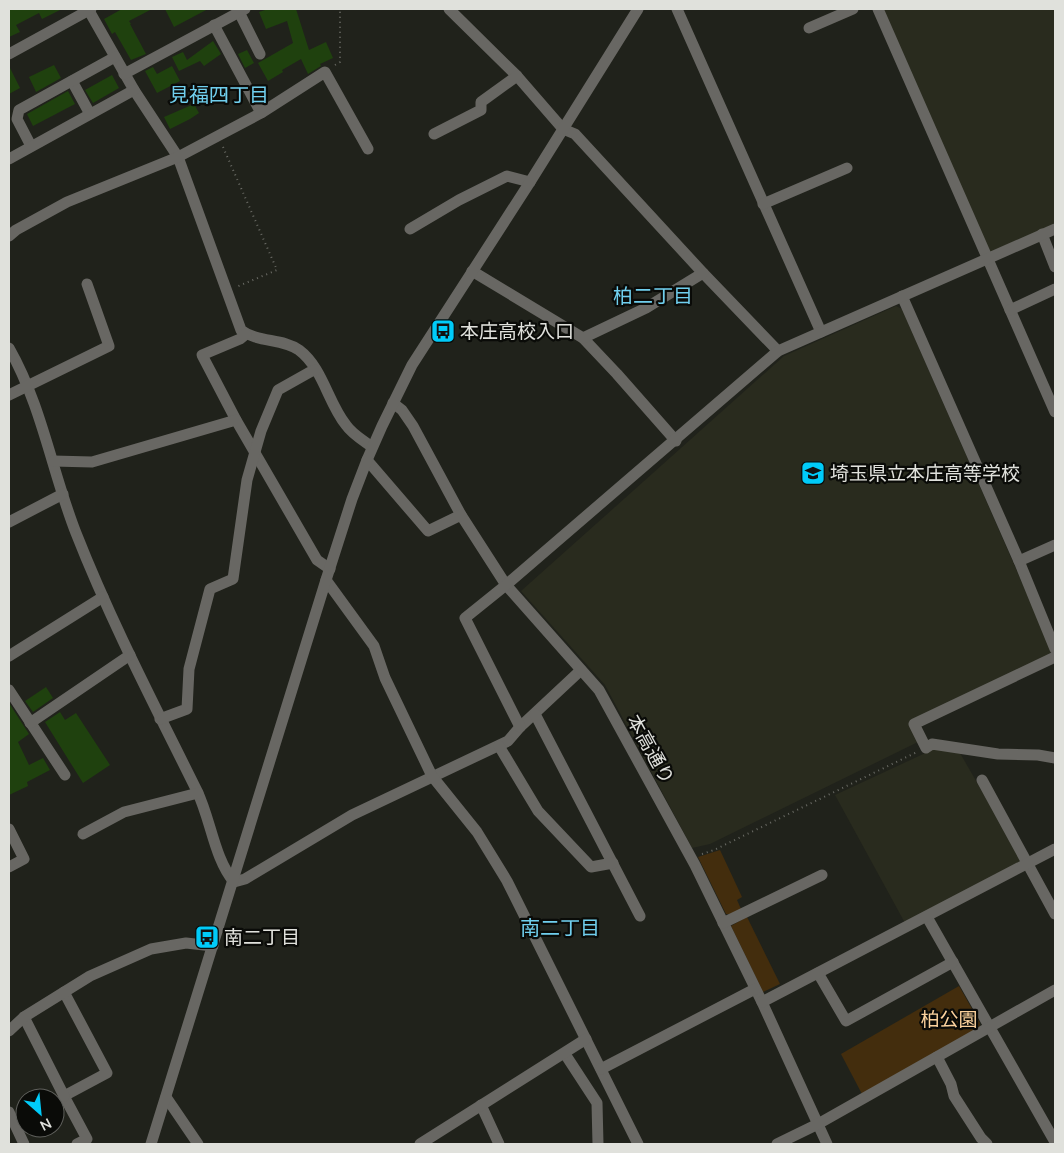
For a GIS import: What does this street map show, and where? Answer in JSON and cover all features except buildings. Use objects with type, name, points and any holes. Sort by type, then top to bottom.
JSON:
[{"type":"street","points":[[9,54],[89,9],[124,74],[178,157],[238,323],[246,334],[289,345],[307,358],[346,426],[372,447]]},
{"type":"street","points":[[449,9],[516,76],[564,129],[574,134],[778,351]]},
{"type":"street","points":[[151,1144],[234,882],[326,580],[352,499],[372,447],[412,365],[564,129],[638,9]]},
{"type":"street","points":[[677,9],[821,332]]},
{"type":"street","points":[[809,28],[854,9]]},
{"type":"street","points":[[878,9],[1055,412]]},
{"type":"street","points":[[124,74],[242,10],[260,54]]},
{"type":"street","points":[[214,25],[260,113]]},
{"type":"street","points":[[31,146],[17,119],[19,110],[115,57]]},
{"type":"street","points":[[11,229],[67,202],[178,157],[260,113],[325,72],[368,148]]},
{"type":"street","points":[[434,134],[481,110],[481,102],[516,76]]},
{"type":"street","points":[[72,81],[90,114]]},
{"type":"street","points":[[9,159],[134,90]]},
{"type":"street","points":[[764,204],[846,168]]},
{"type":"street","points":[[410,229],[459,200],[507,176],[530,182]]},
{"type":"street","points":[[520,727],[465,618],[676,441],[778,351],[1055,229]]},
{"type":"street","points":[[1042,234],[1055,267]]},
{"type":"street","points":[[472,272],[583,338],[676,441]]},
{"type":"street","points":[[583,338],[646,308],[703,273]]},
{"type":"street","points":[[9,395],[109,346],[87,284]]},
{"type":"street","points":[[1010,310],[1055,289]]},
{"type":"street","points":[[902,296],[1019,561],[1055,649]]},
{"type":"street","points":[[246,334],[240,339],[202,355],[236,420],[317,560],[330,569]]},
{"type":"street","points":[[9,348],[28,385],[75,531],[103,597],[160,719],[198,793],[225,871],[234,882]]},
{"type":"street","points":[[160,719],[187,709],[189,669],[210,589],[233,579],[247,480],[254,452],[278,390],[315,370]]},
{"type":"street","name":"本高通り","points":[[393,402],[402,410],[413,426],[461,515],[506,585],[600,690],[691,858],[762,1002],[827,1144]]},
{"type":"street","points":[[53,461],[92,462],[236,420]]},
{"type":"street","points":[[367,460],[428,531],[461,515]]},
{"type":"street","points":[[9,522],[63,494]]},
{"type":"street","points":[[1019,561],[1055,545]]},
{"type":"street","points":[[326,580],[374,646],[385,678],[432,776],[477,832],[507,881],[638,1144]]},
{"type":"street","points":[[9,656],[103,597]]},
{"type":"street","points":[[30,723],[130,655]]},
{"type":"street","points":[[1055,657],[914,724],[926,748],[932,744],[998,754],[1038,755],[1055,758]]},
{"type":"street","points":[[234,882],[245,879],[352,815],[508,741],[520,727],[581,670]]},
{"type":"street","points":[[9,690],[65,775]]},
{"type":"street","points":[[534,714],[640,916]]},
{"type":"street","points":[[499,746],[518,781],[538,811],[556,831],[591,866],[613,863]]},
{"type":"street","points":[[982,780],[1029,863],[1055,914]]},
{"type":"street","points":[[83,834],[124,812],[198,793]]},
{"type":"street","points":[[9,829],[24,860],[9,867]]},
{"type":"street","points":[[762,1002],[1055,849]]},
{"type":"street","points":[[723,923],[822,876]]},
{"type":"street","points":[[927,917],[1055,1142]]},
{"type":"street","points":[[9,1031],[24,1017],[90,976],[151,949],[186,943],[213,946]]},
{"type":"street","points":[[818,973],[846,1021],[953,962]]},
{"type":"street","points":[[601,1069],[755,988]]},
{"type":"street","points":[[777,1144],[818,1124],[1055,990]]},
{"type":"street","points":[[64,992],[107,1073],[65,1095]]},
{"type":"street","points":[[24,1017],[60,1088]]},
{"type":"street","points":[[423,1144],[586,1039]]},
{"type":"street","points":[[565,1054],[597,1103],[598,1144]]},
{"type":"street","points":[[937,1057],[951,1084],[954,1096],[981,1138],[987,1144]]},
{"type":"street","points":[[166,1097],[198,1144]]},
{"type":"street","points":[[65,1098],[87,1139],[77,1144]]},
{"type":"street","points":[[482,1105],[499,1144]]},
{"type":"street","points":[[10,1116],[24,1144]]},
{"type":"path","points":[[325,72],[340,62],[340,9]]},
{"type":"path","points":[[218,136],[277,270],[228,291]]},
{"type":"path","points":[[691,858],[714,850],[926,748]]},
{"type":"shaded area","points":[[881,9],[1055,9],[1055,224],[988,253]]},
{"type":"shaded area","name":"埼玉県立本庄高等学校","points":[[896,306],[902,309],[1052,651],[1050,655],[909,724],[918,742],[710,844],[692,848],[605,685],[521,591],[784,356]]},
{"type":"shaded area","points":[[934,749],[960,753],[1022,861],[905,923],[835,795]]},
{"type":"green space","points":[[720,850],[742,897],[737,900],[741,909],[730,914],[726,914],[698,857]]},
{"type":"green space","points":[[747,917],[780,984],[763,992],[731,926]]},
{"type":"green space","name":"柏公園","points":[[959,986],[980,1023],[979,1029],[862,1094],[841,1054]]},
{"type":"place","name":"本庄高校入口","points":[[443,331]]},
{"type":"place","name":"埼玉県立本庄高等学校","points":[[813,473]]},
{"type":"place","name":"南二丁目","points":[[207,937]]},
{"type":"district","name":"見福四丁目","points":[[219,95]]},
{"type":"district","name":"柏二丁目","points":[[653,296]]},
{"type":"district","name":"南二丁目","points":[[560,928]]}]
